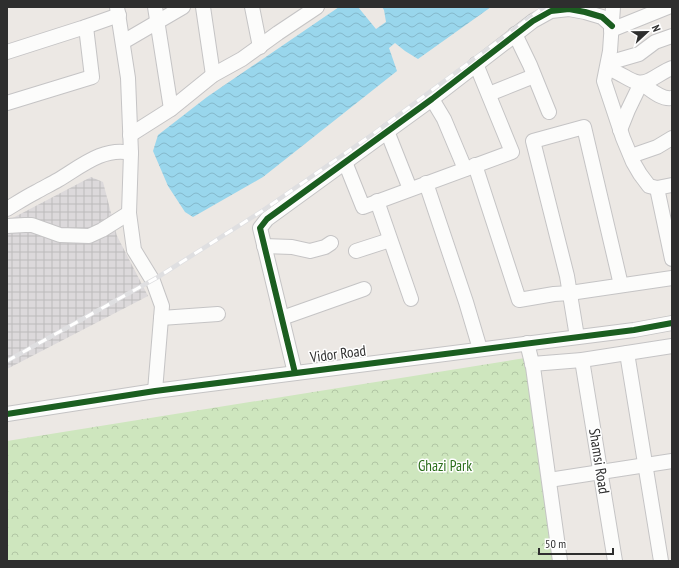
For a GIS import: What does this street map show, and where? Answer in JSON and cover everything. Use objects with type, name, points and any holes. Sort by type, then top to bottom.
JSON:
[{"type":"street","points":[[155,7],[171,109]]},
{"type":"street","points":[[123,42],[183,7]]},
{"type":"street","points":[[203,7],[213,75]]},
{"type":"street","points":[[252,7],[260,47]]},
{"type":"street","points":[[130,135],[171,109],[213,75],[260,47],[301,12],[317,7]]},
{"type":"street","points":[[613,7],[610,51],[604,81],[620,130],[640,174],[649,186],[657,188],[672,185]]},
{"type":"street","points":[[612,28],[668,7]]},
{"type":"street","points":[[295,373],[260,228],[267,219],[432,99],[532,21],[542,15],[551,11],[569,9],[602,17],[612,28]]},
{"type":"street","points":[[7,52],[86,26],[118,11],[128,78],[131,153],[129,213],[134,250],[153,281],[162,306],[156,391]]},
{"type":"street","points":[[7,104],[92,77],[86,26]]},
{"type":"street","points":[[515,34],[549,112]]},
{"type":"street","points":[[607,66],[639,54],[655,42],[672,36]]},
{"type":"street","points":[[345,162],[363,207],[512,152],[476,64]]},
{"type":"street","points":[[607,66],[629,80],[641,83],[656,94],[668,99],[672,98]]},
{"type":"street","points":[[620,130],[641,83],[650,80],[672,68]]},
{"type":"street","points":[[489,94],[534,76]]},
{"type":"street","points":[[432,99],[470,167],[519,300],[672,278]]},
{"type":"street","points":[[577,337],[567,276],[533,141],[584,127],[620,285]]},
{"type":"street","points":[[387,132],[410,189]]},
{"type":"street","points":[[631,156],[657,147],[672,138]]},
{"type":"street","points":[[7,209],[57,181],[80,166],[100,156],[107,153],[123,151],[131,153]]},
{"type":"street","points":[[426,183],[466,302],[480,349]]},
{"type":"street","points":[[657,188],[672,259]]},
{"type":"street","points":[[377,201],[411,299]]},
{"type":"street","points":[[7,237],[13,225],[32,225],[60,235],[89,236],[102,230],[129,213]]},
{"type":"street","points":[[356,251],[390,240]]},
{"type":"street","points":[[264,246],[292,247],[310,251],[325,247],[331,243]]},
{"type":"street","points":[[282,318],[364,289]]},
{"type":"street","points":[[161,318],[218,314]]},
{"type":"street","name":"Vidor Road","points":[[7,414],[156,391],[634,330],[672,323]]},
{"type":"street","points":[[527,343],[532,364],[560,561]]},
{"type":"street","points":[[532,364],[582,360],[627,353],[672,349]]},
{"type":"street","points":[[627,353],[662,561]]},
{"type":"street","name":"Shamsi Road","points":[[582,360],[615,561]]},
{"type":"street","points":[[549,480],[672,461]]},
{"type":"shaded area","points":[[91,177],[103,182],[117,236],[148,296],[7,369],[7,221]]},
{"type":"green space","name":"Ghazi Park","points":[[525,358],[553,561],[7,561],[7,441]]},
{"type":"water","points":[[339,7],[358,7],[376,29],[386,22],[382,7],[491,7],[418,59],[395,43],[389,48],[397,71],[263,177],[193,217],[185,212],[168,186],[153,151],[158,135],[207,97]]},
{"type":"railway","points":[[7,361],[158,277],[262,211],[373,134],[544,7]]},
{"type":"cycle path","points":[[295,373],[260,228],[267,219],[432,99],[533,21],[551,11],[569,9],[602,17],[612,26]]},
{"type":"cycle path","points":[[7,414],[155,391],[634,330],[672,323]]}]
